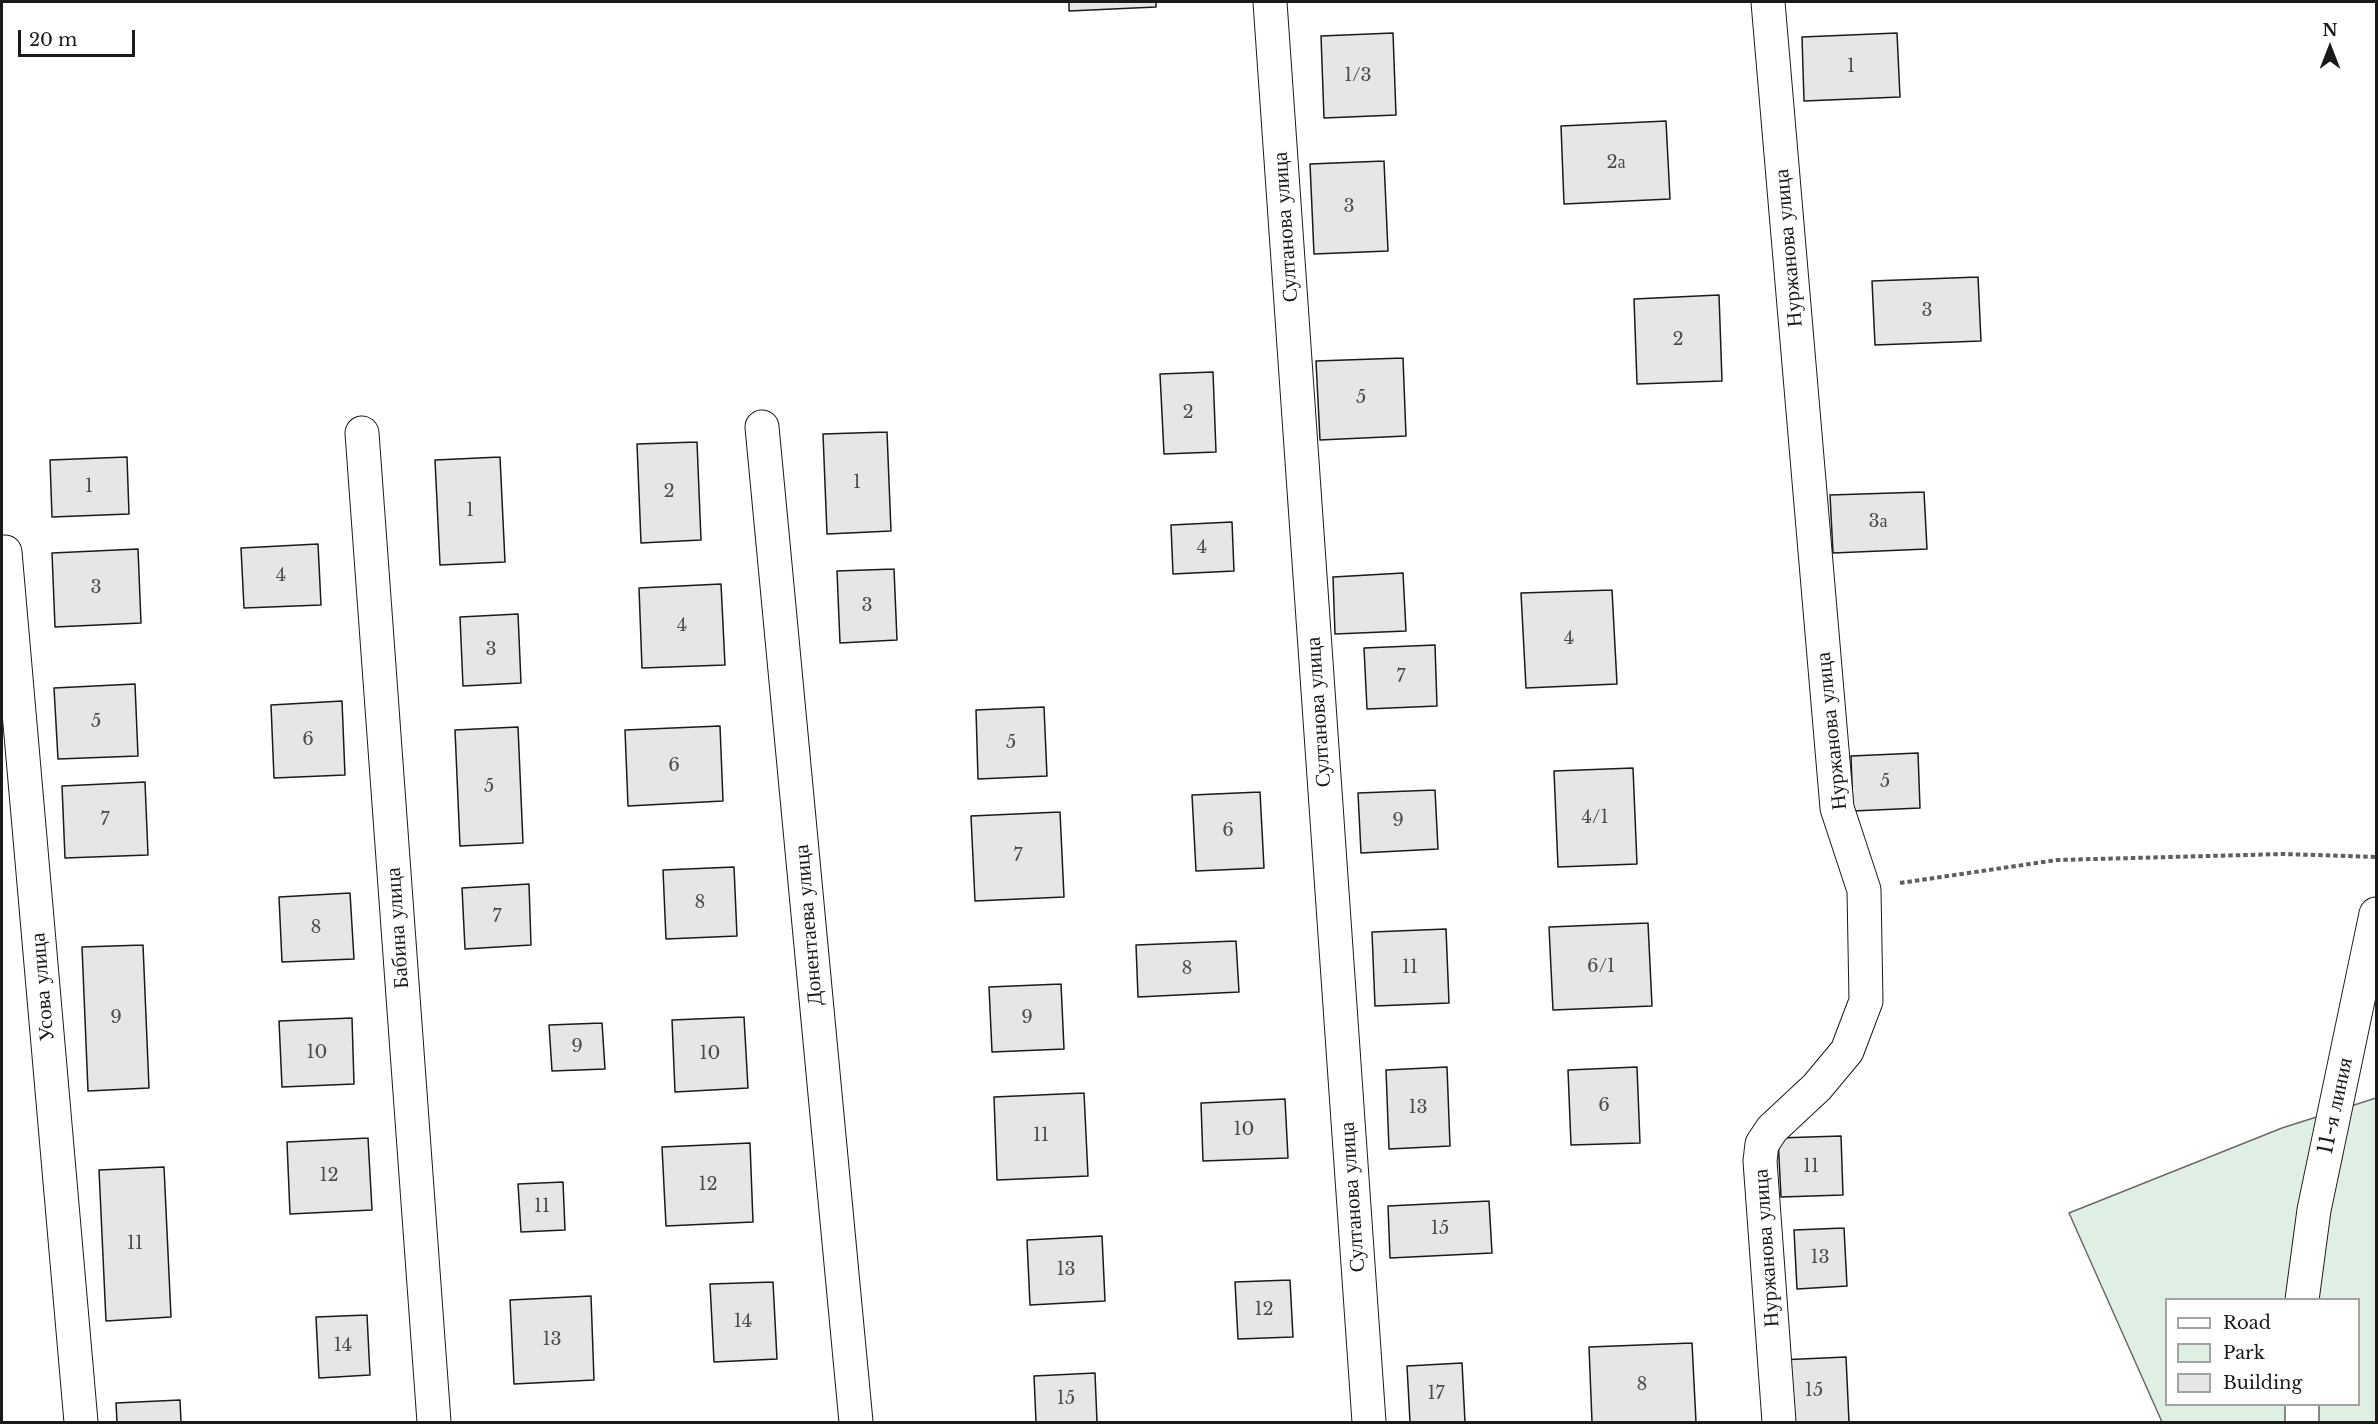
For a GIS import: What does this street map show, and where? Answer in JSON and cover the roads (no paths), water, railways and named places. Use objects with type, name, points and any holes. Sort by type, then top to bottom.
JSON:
[{"type":"street","name":"Султанова улица","points":[[1270,2],[1369,1422]]},
{"type":"street","name":"Нуржанова улица","points":[[1768,2],[1837,808],[1864,890],[1866,1001],[1847,1051],[1817,1087],[1772,1129],[1762,1144],[1760,1161],[1779,1422]]},
{"type":"street","name":"Донентаева улица","points":[[762,427],[856,1422]]},
{"type":"street","name":"Бабина улица","points":[[362,433],[434,1422]]},
{"type":"street","name":"Усова улица","points":[[5,552],[81,1422]]},
{"type":"street","name":"11-я линия","points":[[2301,1298],[2314,1210],[2376,914]]},
{"type":"street","points":[[2301,1406],[2301,1422]]}]
